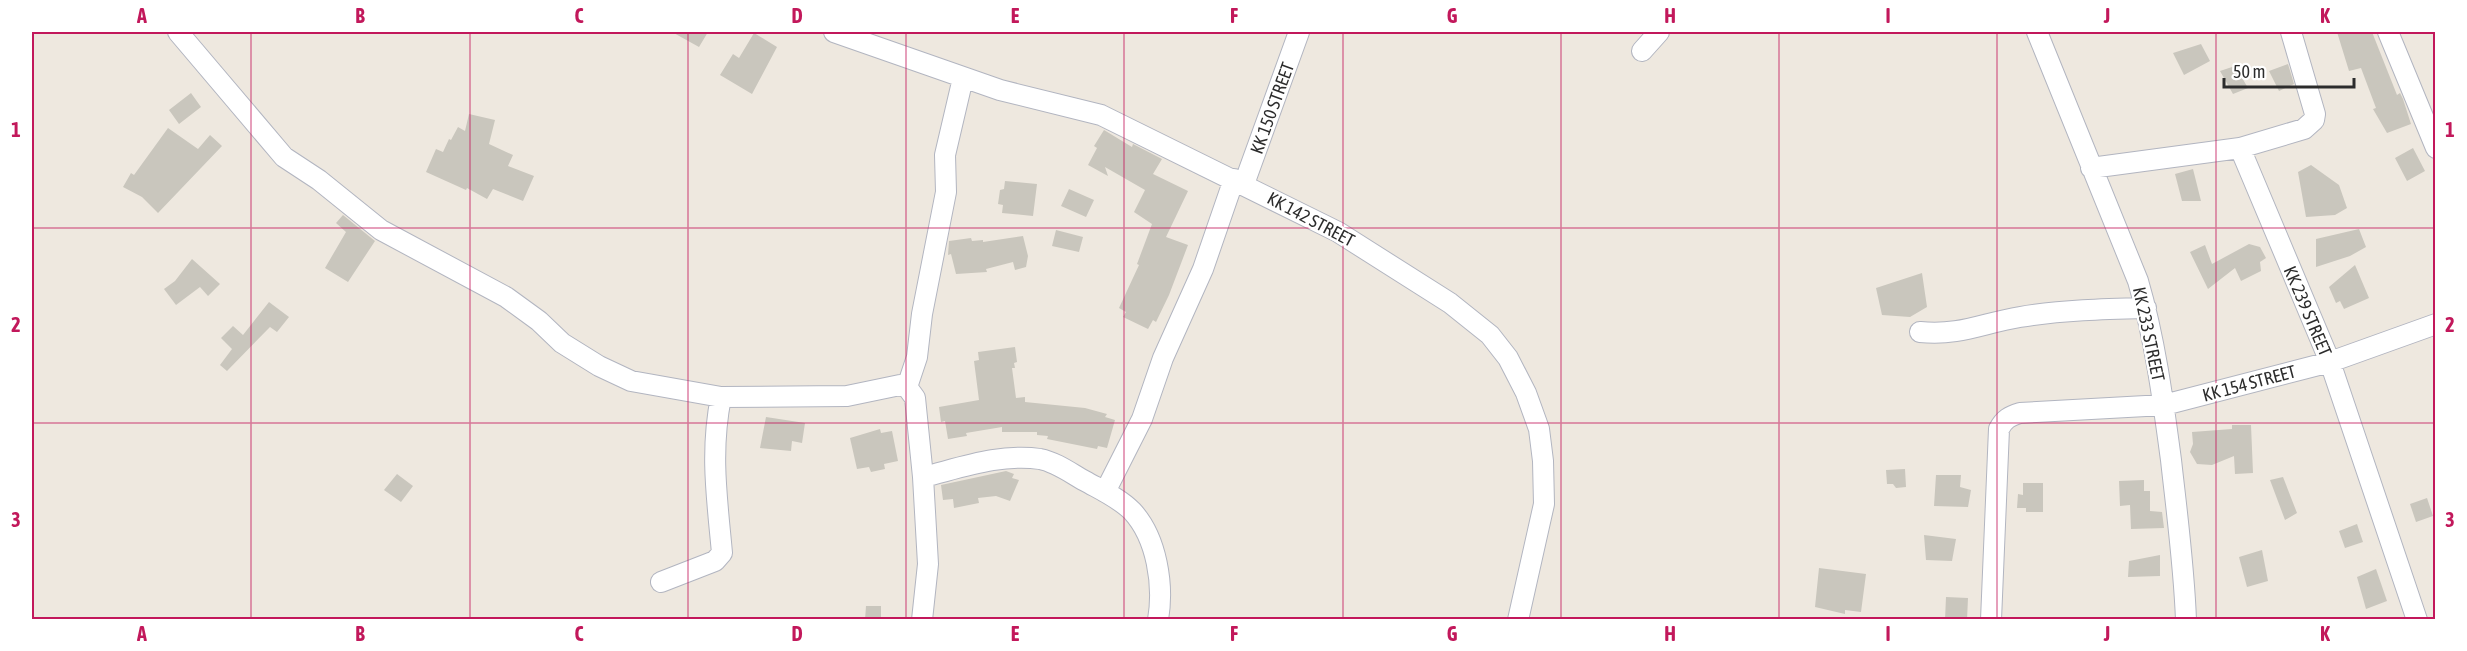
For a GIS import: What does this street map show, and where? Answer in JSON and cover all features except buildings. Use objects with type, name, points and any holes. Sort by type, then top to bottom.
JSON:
[{"type":"street","points":[[178,32],[284,157],[320,180],[381,230],[506,297],[539,321],[561,343],[599,366],[632,381],[721,397],[847,396],[900,385],[907,387],[915,398],[923,477],[928,564],[922,620]]},
{"type":"street","name":"KK 142 STREET","points":[[834,32],[1000,90],[1101,115],[1338,232],[1450,303],[1490,335],[1508,358],[1530,402],[1539,429],[1543,461],[1544,504],[1518,620]]},
{"type":"street","name":"KK 150 STREET","points":[[1105,492],[1142,419],[1163,357],[1203,269],[1299,32]]},
{"type":"street","points":[[1642,51],[1659,32]]},
{"type":"street","name":"KK 233 STREET","points":[[2037,32],[2138,281],[2146,308],[2164,405],[2183,565],[2186,620]]},
{"type":"street","points":[[2091,168],[2240,148],[2304,129],[2314,120],[2315,114],[2291,32]]},
{"type":"street","points":[[2388,32],[2436,148]]},
{"type":"street","points":[[907,387],[917,357],[922,315],[946,192],[945,155],[963,78]]},
{"type":"street","name":"KK 239 STREET","points":[[2240,148],[2330,362],[2417,620]]},
{"type":"street","points":[[1920,332],[1941,334],[1960,332],[2019,317],[2081,310],[2146,308]]},
{"type":"street","name":"KK 154 STREET","points":[[1991,620],[1999,429],[2003,422],[2020,413],[2164,405],[2330,362],[2436,324]]},
{"type":"street","points":[[661,582],[715,561],[722,553],[713,453],[721,397]]},
{"type":"street","points":[[923,477],[1000,459],[1042,459],[1105,492],[1132,512],[1145,531],[1154,555],[1161,592],[1158,620]]}]
